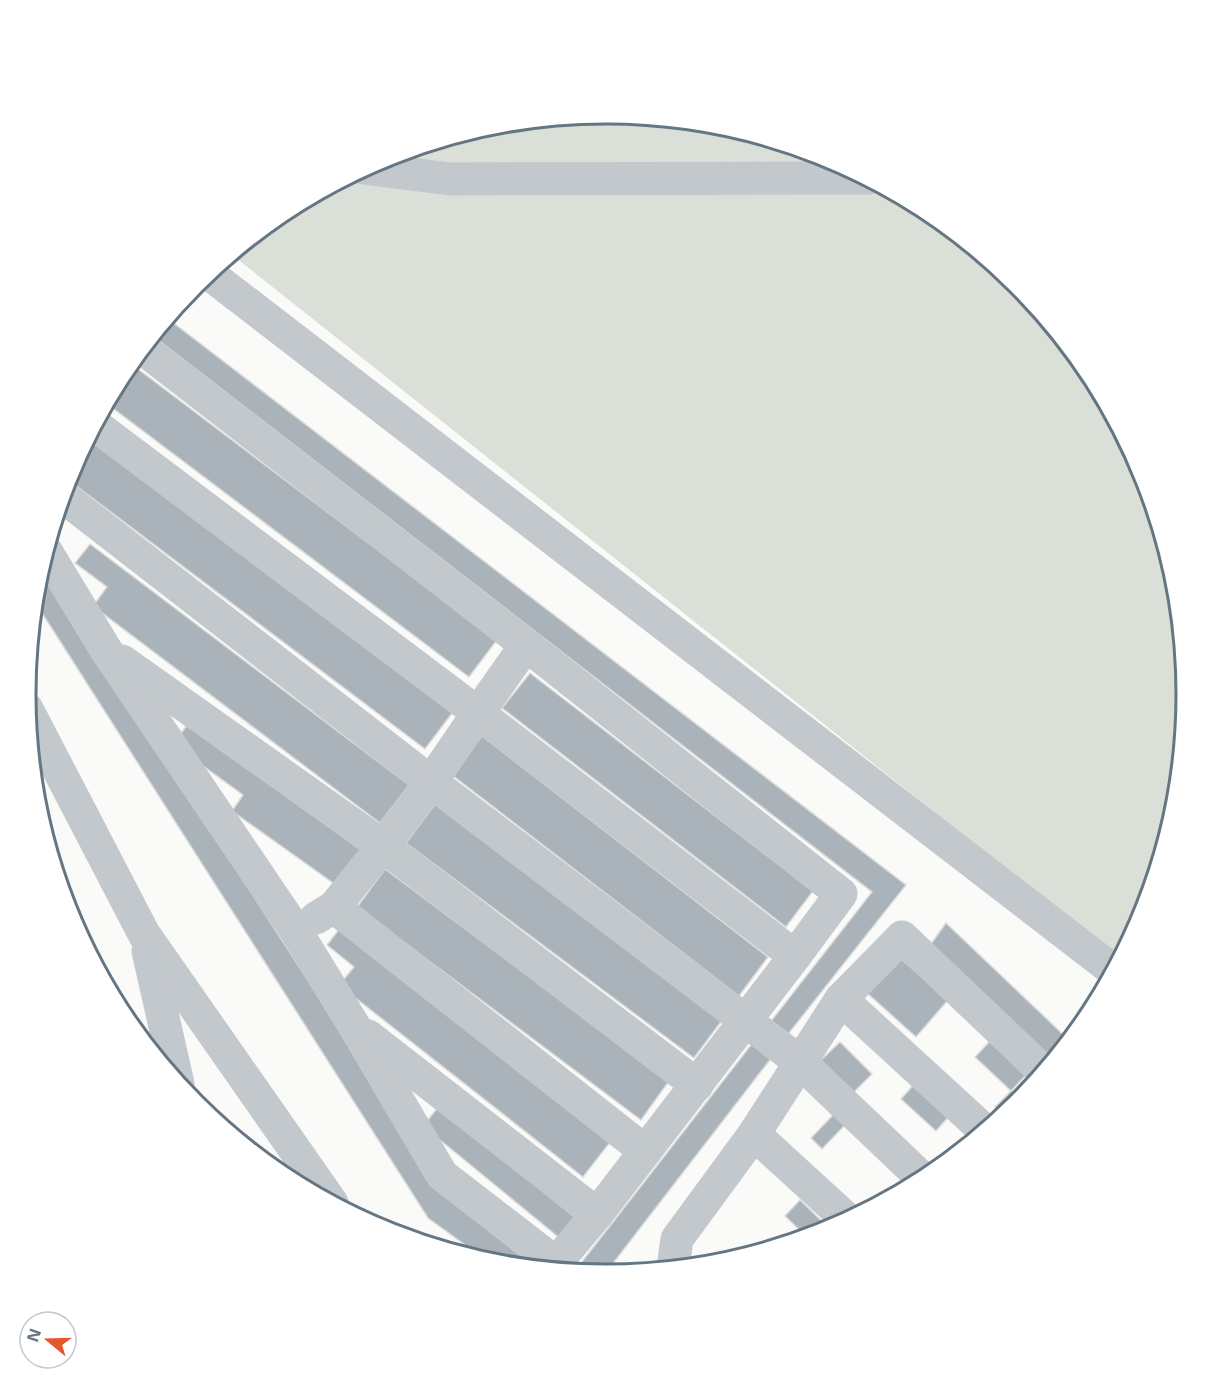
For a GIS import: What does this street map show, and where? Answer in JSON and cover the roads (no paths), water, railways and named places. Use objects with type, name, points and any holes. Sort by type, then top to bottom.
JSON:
[{"type":"street","points":[[381,170],[450,179],[850,178]]},
{"type":"street","points":[[216,279],[1108,966]]},
{"type":"street","points":[[149,354],[526,645],[841,894],[697,1085],[557,1262]]},
{"type":"street","points":[[101,430],[478,713],[795,956]]},
{"type":"street","points":[[69,502],[431,782],[800,1062],[916,1172]]},
{"type":"street","points":[[52,560],[106,650],[296,932],[442,1175],[554,1262]]},
{"type":"street","points":[[296,932],[334,907],[383,846],[431,782],[526,645]]},
{"type":"street","points":[[106,650],[383,846],[697,1085]]},
{"type":"street","points":[[37,728],[144,934],[322,1188]]},
{"type":"street","points":[[334,907],[645,1151]]},
{"type":"street","points":[[144,934],[174,1065]]},
{"type":"street","points":[[674,1261],[677,1239],[754,1134],[841,999],[902,937],[1038,1066]]},
{"type":"street","points":[[841,999],[979,1126]]},
{"type":"street","points":[[353,1024],[597,1214]]},
{"type":"street","points":[[754,1134],[841,1214]]}]
